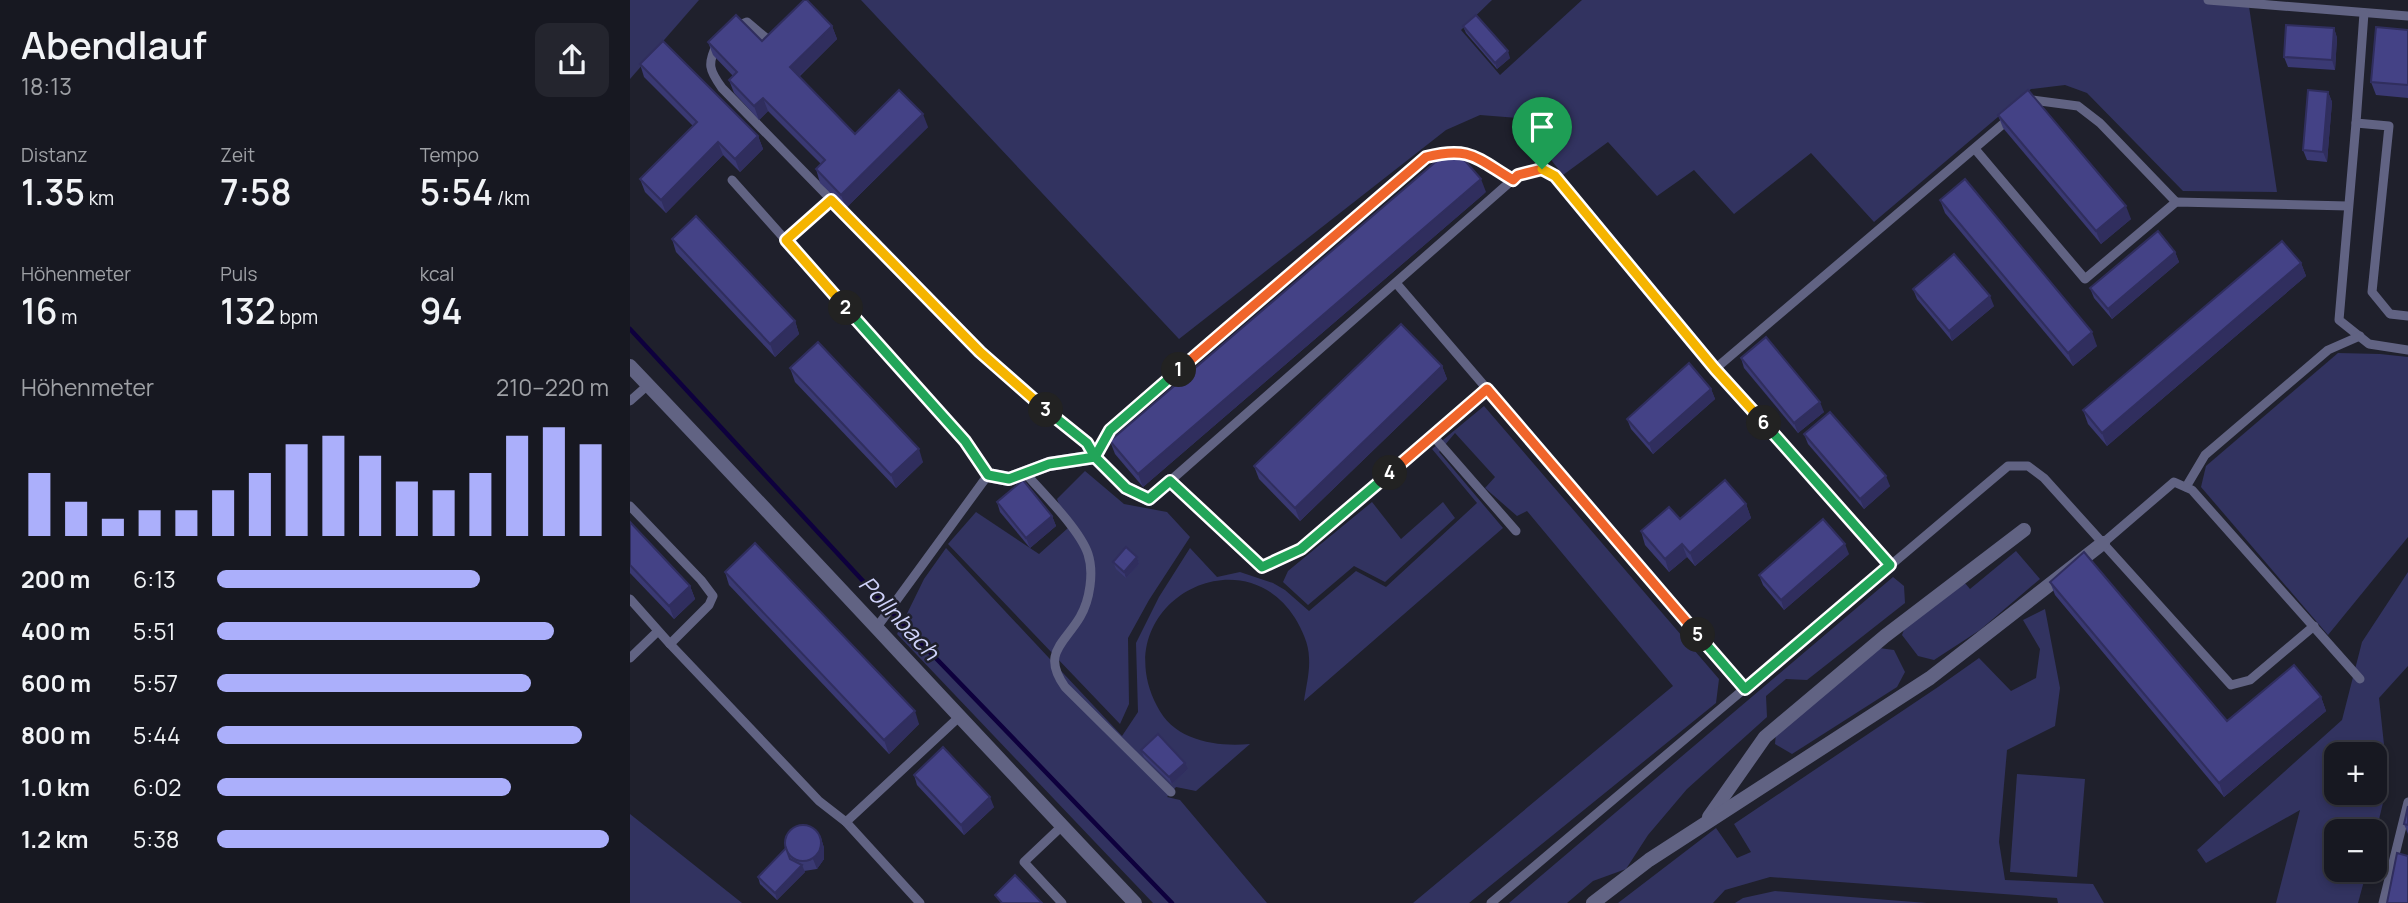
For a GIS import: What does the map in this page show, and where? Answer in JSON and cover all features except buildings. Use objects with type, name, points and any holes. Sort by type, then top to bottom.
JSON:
[{"type":"street","points":[[630,366],[877,627],[958,718],[1135,903]]},
{"type":"street","points":[[988,475],[1009,479],[1049,464],[1095,457],[1126,488],[1149,499],[1170,481]]},
{"type":"street","points":[[1704,824],[1765,737],[1885,636],[2024,530]]},
{"type":"street","points":[[1593,903],[1649,860],[1930,678],[2103,543]]},
{"type":"lane","points":[[2208,0],[2408,16]]},
{"type":"lane","points":[[2364,13],[2339,320],[2370,344],[2408,350]]},
{"type":"lane","points":[[772,43],[747,22],[738,24],[717,45],[710,60],[711,74],[980,352],[1032,399],[1087,443],[1095,457]]},
{"type":"lane","points":[[1715,369],[2032,100],[2078,106],[2100,122],[2176,202]]},
{"type":"lane","points":[[2356,123],[2389,126],[2372,292],[2390,314],[2408,316]]},
{"type":"lane","points":[[1975,149],[2085,279],[2176,202],[2348,206]]},
{"type":"lane","points":[[1095,457],[1110,430],[1426,157],[1451,151],[1469,154],[1513,180]]},
{"type":"lane","points":[[1487,389],[1301,549],[1262,567],[1170,481],[1518,175],[1542,169],[1555,176],[1715,369],[1890,565]]},
{"type":"lane","points":[[732,180],[965,441],[988,475],[877,627]]},
{"type":"lane","points":[[786,240],[831,200]]},
{"type":"lane","points":[[1396,283],[1745,689]]},
{"type":"lane","points":[[2186,487],[2205,456],[2328,349],[2360,337]]},
{"type":"lane","points":[[630,401],[648,385]]},
{"type":"lane","points":[[1433,436],[1516,531]]},
{"type":"lane","points":[[1491,903],[2008,466],[2028,467],[2044,478],[2231,685],[2250,680],[2314,626]]},
{"type":"lane","points":[[1025,473],[1083,542],[1089,556],[1091,570],[1085,606],[1080,618],[1056,649],[1054,660],[1057,676],[1171,792]]},
{"type":"lane","points":[[2103,543],[2174,482],[2192,490],[2360,679]]},
{"type":"lane","points":[[630,506],[701,580],[713,597],[709,605],[670,644]]},
{"type":"lane","points":[[630,599],[707,686],[818,801],[846,822],[920,903]]},
{"type":"lane","points":[[630,658],[658,631]]},
{"type":"lane","points":[[846,822],[958,718]]},
{"type":"lane","points":[[2383,903],[2408,802]]},
{"type":"lane","points":[[1062,826],[1024,862],[1062,903]]},
{"type":"shaded area","points":[[630,0],[699,0],[630,79]]},
{"type":"shaded area","points":[[861,0],[1492,0],[1461,30],[1500,75],[1582,0],[2248,0],[2277,192],[2183,191],[2087,93],[2065,85],[2031,89],[1874,222],[1811,153],[1734,214],[1694,170],[1657,196],[1608,142],[1563,175],[1518,118],[1480,115],[1446,130],[1179,339]]},
{"type":"shaded area","points":[[2338,353],[2408,357],[2408,537],[2328,635],[2201,487],[2206,466]]},
{"type":"shaded area","points":[[1484,406],[1719,679],[1716,703],[1469,903],[1413,903],[1673,686],[1527,511],[1517,516],[1485,488],[1495,477],[1455,433],[1439,452],[1503,528],[1304,701],[1309,653],[1300,627],[1271,593],[1243,581],[1213,581],[1186,592],[1163,611],[1149,638],[1146,670],[1157,706],[1164,718],[1185,734],[1210,743],[1250,744],[1196,791],[1176,787],[1167,797],[1180,800],[1267,903],[1153,903],[897,634],[924,579],[946,548],[1122,736],[1138,712],[1136,643],[1159,597],[1190,548],[1217,577],[1240,572],[1273,583],[1309,611],[1356,571],[1386,587],[1477,503],[1432,449]]},
{"type":"shaded area","points":[[1085,471],[1124,504],[1167,512],[1190,537],[1128,638],[1129,704],[1120,724],[948,544],[976,512],[1039,554],[1068,528],[1057,499]]},
{"type":"shaded area","points":[[1372,502],[1401,539],[1443,502],[1455,518],[1385,582],[1354,566],[1308,605],[1283,582],[1288,571]]},
{"type":"shaded area","points":[[2016,551],[2040,579],[1980,630],[1934,660],[1918,656],[1902,635],[1905,627],[1964,582],[1970,589]]},
{"type":"shaded area","points":[[2408,572],[2408,666],[2379,698],[2384,742],[2324,742],[2324,805],[2382,805],[2379,819],[2324,819],[2324,882],[2364,882],[2358,903],[2276,903],[2300,810],[2206,863],[2197,850],[2342,720],[2362,642]]},
{"type":"shaded area","points":[[1893,577],[1904,586],[1905,603],[1807,680],[1786,679],[1766,696],[1767,717],[1687,789],[1648,835],[1626,869],[1593,881],[1567,903],[1509,903]]},
{"type":"shaded area","points":[[2045,609],[2060,688],[2055,726],[2007,750],[1999,842],[2005,880],[2093,884],[2104,903],[2058,903],[2057,898],[1770,877],[1725,890],[1713,903],[1618,903],[1716,828],[1737,858],[1751,852],[1734,824],[1979,658],[2011,691],[2036,678],[2040,649],[2023,620]]},
{"type":"shaded area","points":[[1879,648],[1894,650],[1905,672],[1897,687],[1792,754],[1775,744],[1776,733]]},
{"type":"shaded area","points":[[2017,774],[2085,779],[2077,877],[2010,872]]},
{"type":"shaded area","points":[[630,814],[742,903],[630,903]]},
{"type":"shaded area","points":[[1775,891],[1927,903],[1735,903],[1743,898]]},
{"type":"waterway","name":"Pollnbach","points":[[630,329],[900,621],[1172,903]]},
{"type":"route","points":[[1542,169],[1518,175],[1513,180],[1469,154],[1451,151],[1426,157],[1110,430],[1095,457],[1049,464],[1009,479],[988,475],[965,441],[786,240],[831,200],[980,352],[1032,399],[1087,443],[1095,457],[1126,488],[1149,499],[1170,481],[1262,567],[1301,549],[1487,389],[1745,689],[1890,565],[1715,369],[1555,176],[1542,169]]}]
